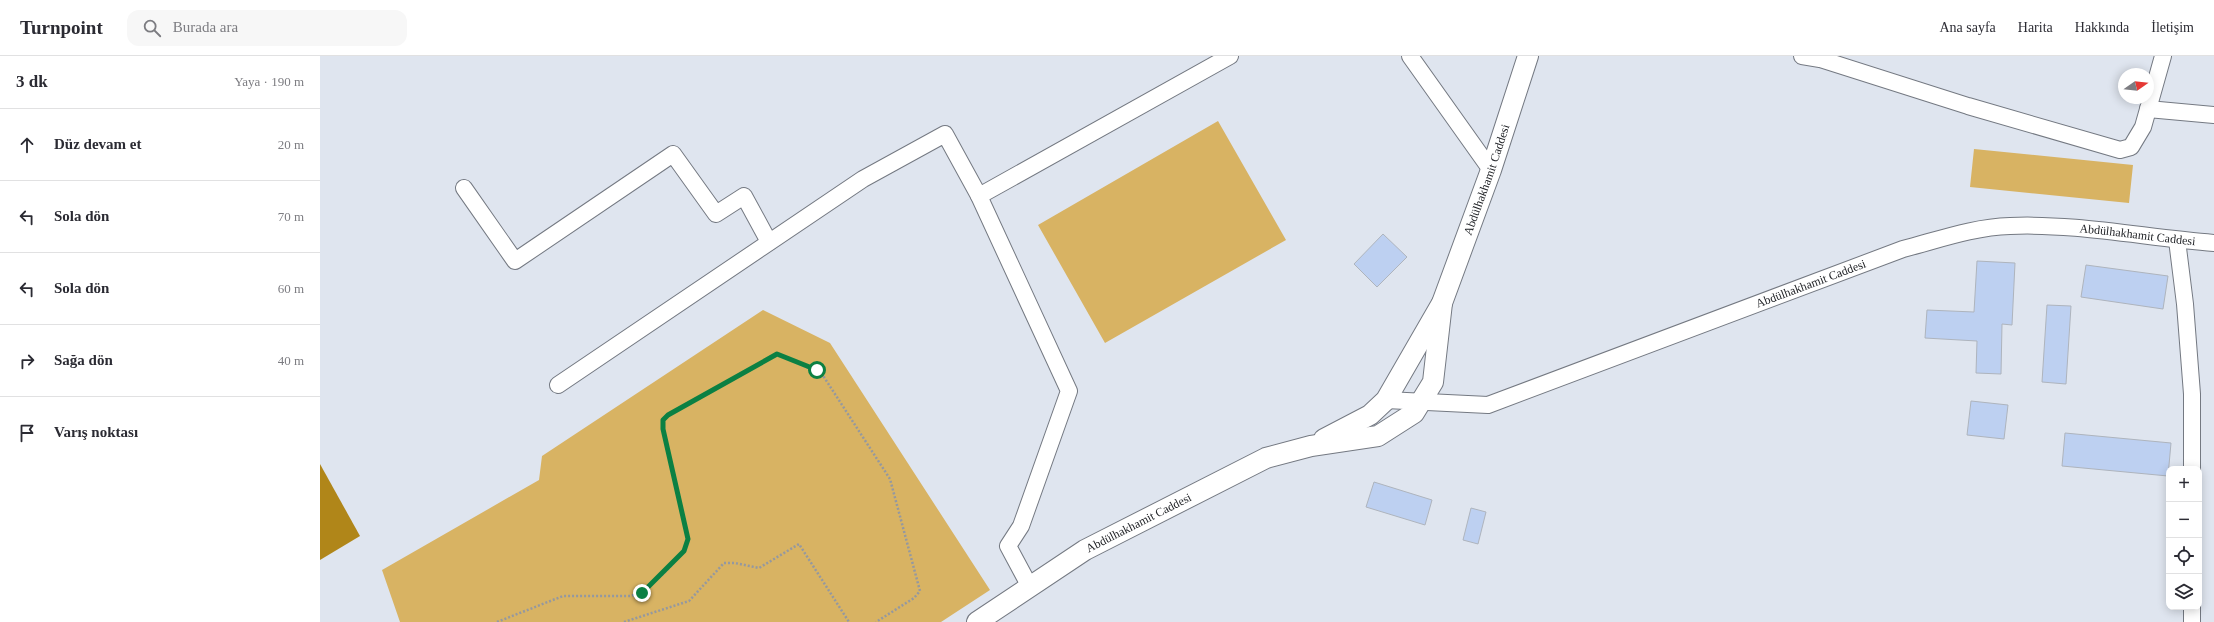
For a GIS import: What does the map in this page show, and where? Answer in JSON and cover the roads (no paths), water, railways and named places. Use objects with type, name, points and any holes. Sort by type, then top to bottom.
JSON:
[{"type":"main road","name":"Abdülhakhamit Caddesi","points":[[1311,446],[1370,415],[1386,400],[1442,303],[1491,170],[1528,56]]},
{"type":"main road","name":"Abdülhakhamit Caddesi","points":[[977,622],[1085,550],[1266,458],[1311,446],[1378,436],[1414,413],[1433,382],[1442,303]]},
{"type":"street","points":[[979,196],[1230,56]]},
{"type":"street","points":[[1410,56],[1491,170]]},
{"type":"street","points":[[1802,56],[1820,59],[1968,106],[2120,150],[2131,147],[2143,127],[2163,56]]},
{"type":"street","points":[[2148,109],[2214,115]]},
{"type":"street","points":[[558,385],[862,179],[945,134],[979,196],[1069,391],[1021,526],[1008,546],[1030,587]]},
{"type":"street","points":[[464,188],[515,261],[673,154],[716,214],[744,196],[769,242]]},
{"type":"street","name":"Abdülhakhamit Caddesi","points":[[1386,400],[1488,406],[1903,249],[1967,232],[2009,226],[2049,226],[2214,243]]},
{"type":"street","points":[[2177,240],[2185,304],[2192,394],[2192,466]]},
{"type":"street","points":[[1370,415],[1378,436]]},
{"type":"street","points":[[2192,610],[2192,622]]}]
